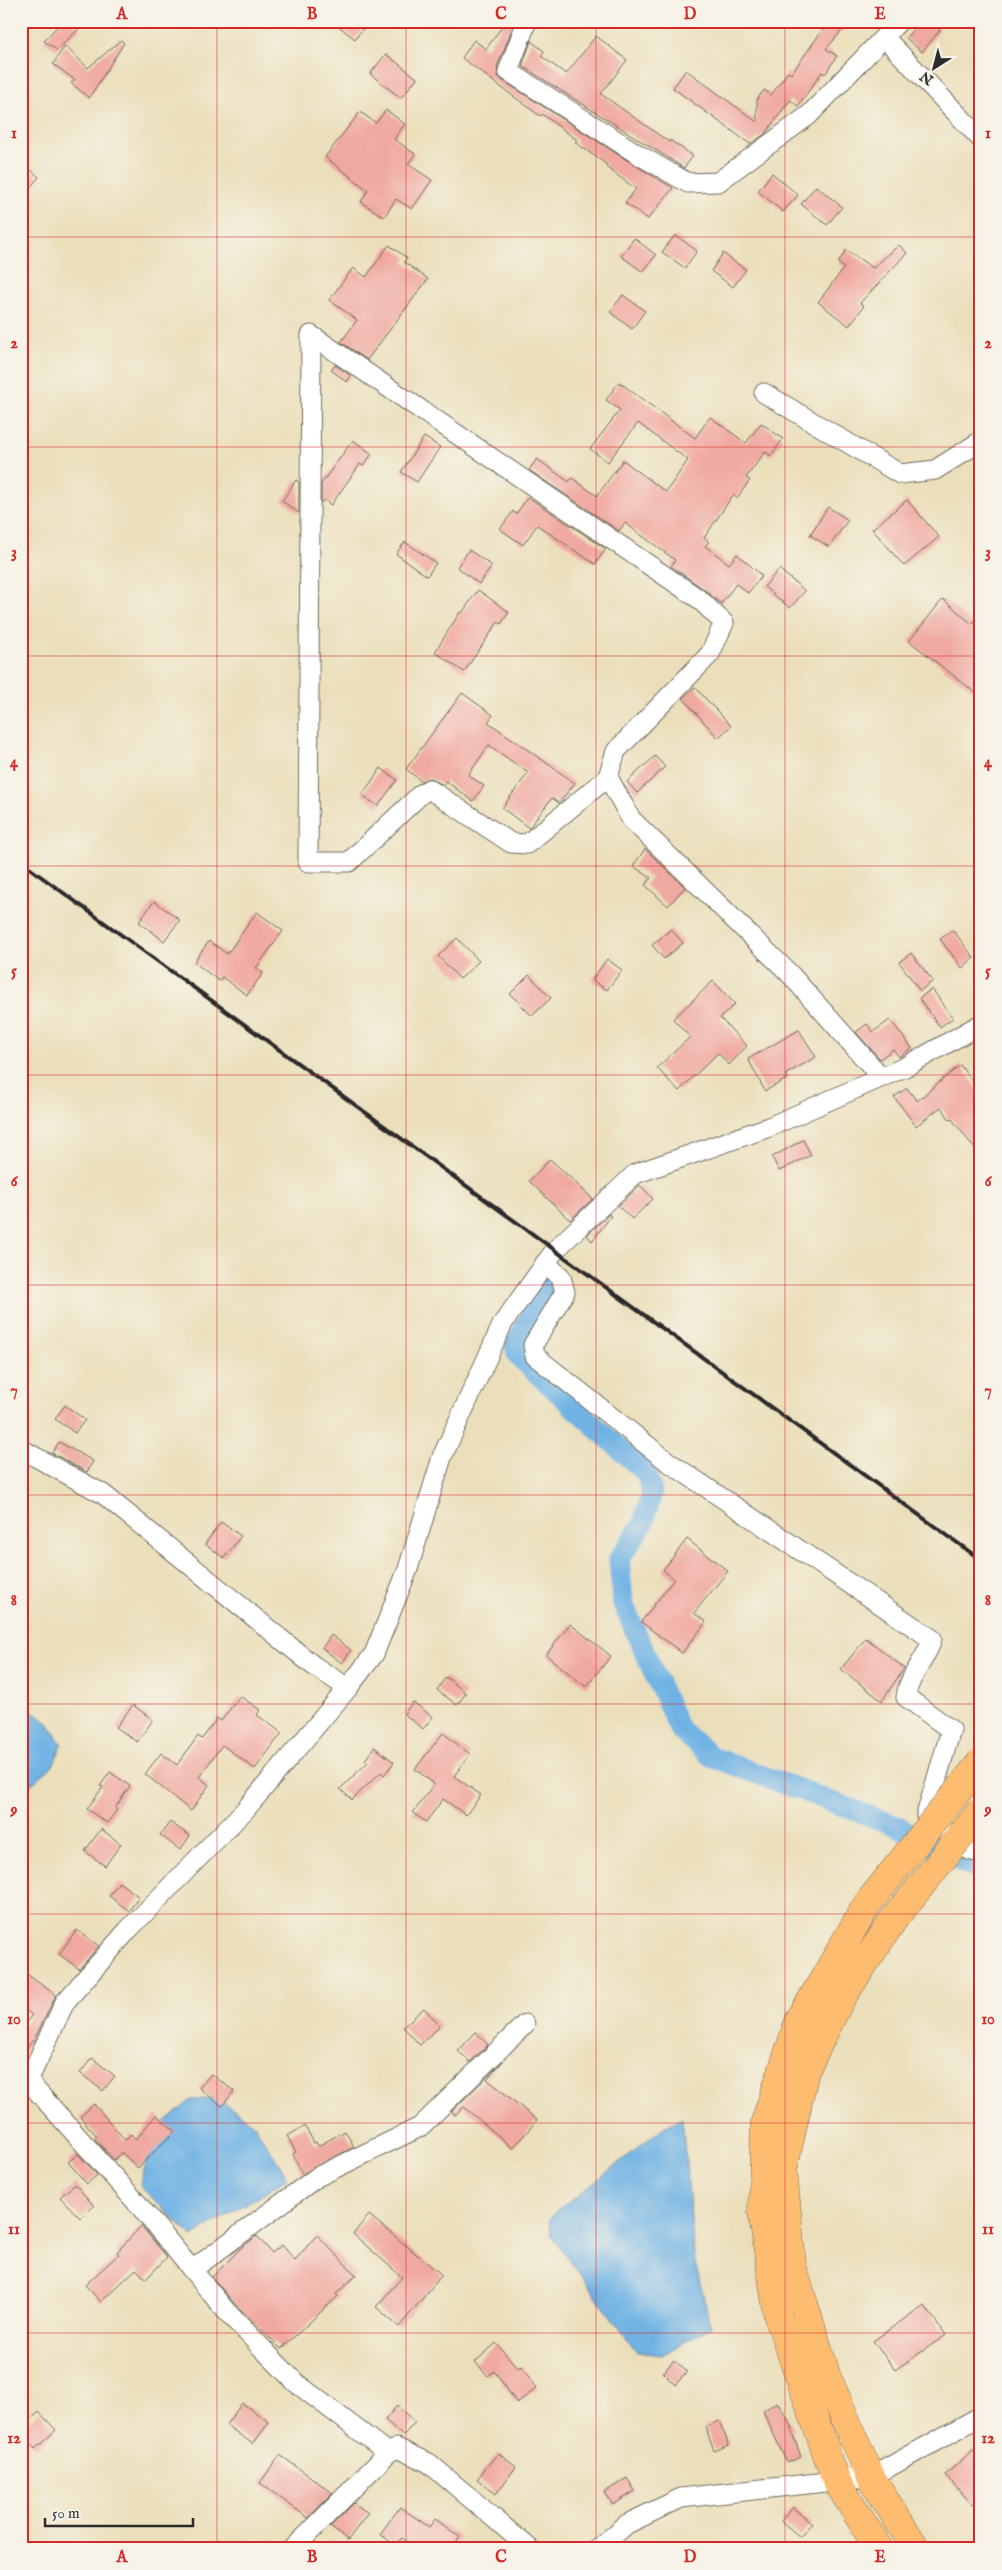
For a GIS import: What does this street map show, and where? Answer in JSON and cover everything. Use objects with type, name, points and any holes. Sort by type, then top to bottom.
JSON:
[{"type":"main road","points":[[879,2549],[836,2480],[778,2316],[762,2211],[766,2122],[799,2021],[868,1903],[981,1762]]},
{"type":"main road","points":[[916,2549],[871,2477],[827,2377],[792,2266],[783,2170],[804,2071],[840,2000],[894,1919],[981,1811]]},
{"type":"street","points":[[527,21],[508,71],[639,155],[688,183],[718,182],[809,115],[899,21]]},
{"type":"street","points":[[884,37],[981,140]]},
{"type":"street","points":[[608,776],[526,844],[511,843],[429,789],[421,794],[349,862],[308,862],[311,335],[699,599],[724,623],[710,654],[616,751],[608,776],[631,819],[789,972],[881,1077]]},
{"type":"street","points":[[764,394],[900,474],[935,470],[981,441]]},
{"type":"street","points":[[388,2453],[295,2382],[226,2311],[137,2203],[25,2085],[65,2002],[128,1930],[245,1810],[348,1688],[374,1654],[408,1569],[442,1457],[503,1323],[555,1250],[636,1174],[769,1127],[881,1077],[981,1024]]},
{"type":"street","points":[[546,1263],[561,1277],[565,1292],[533,1345],[535,1356],[667,1461],[932,1639],[930,1648],[907,1688],[906,1697],[951,1730],[926,1815],[969,1850],[981,1853]]},
{"type":"street","points":[[21,1449],[103,1494],[314,1666],[348,1688]]},
{"type":"street","points":[[192,2270],[317,2177],[420,2127],[525,2024]]},
{"type":"street","points":[[598,2549],[627,2524],[681,2498],[871,2477],[981,2416]]},
{"type":"street","points":[[293,2549],[388,2453],[396,2448],[429,2463],[530,2549]]},
{"type":"water","points":[[21,1702],[48,1723],[62,1745],[53,1766],[21,1793]]},
{"type":"water","points":[[216,2098],[253,2123],[288,2178],[192,2237],[141,2187],[143,2170],[158,2128],[191,2100]]},
{"type":"water","points":[[682,2118],[695,2263],[711,2327],[662,2355],[637,2352],[551,2235],[549,2218],[664,2127]]},
{"type":"building","points":[[62,21],[69,21],[80,28],[57,50],[44,41]]},
{"type":"building","points":[[332,21],[369,21],[355,39]]},
{"type":"building","points":[[506,21],[515,22],[497,67],[498,76],[673,188],[648,219],[625,203],[636,189],[575,142],[577,140],[542,114],[540,116],[462,58],[474,40],[486,49]]},
{"type":"building","points":[[829,21],[850,21],[826,49],[837,56],[825,74],[822,72],[798,106],[790,100],[765,134],[750,144],[673,88],[686,70],[757,122],[757,99],[764,90],[771,95],[788,72],[791,74]]},
{"type":"building","points":[[920,21],[930,21],[940,30],[922,52],[906,38]]},
{"type":"building","points":[[596,36],[627,60],[601,94],[669,142],[670,140],[693,156],[684,168],[522,66],[531,41],[544,51],[541,56],[566,74]]},
{"type":"building","points":[[121,40],[124,43],[89,98],[71,83],[75,80],[53,64],[65,46],[88,68]]},
{"type":"building","points":[[386,54],[417,78],[401,98],[370,74]]},
{"type":"building","points":[[386,110],[405,124],[394,139],[415,154],[408,164],[432,180],[412,209],[396,199],[384,217],[361,202],[368,190],[325,157],[360,112],[376,123]]},
{"type":"building","points":[[21,162],[39,177],[21,198]]},
{"type":"building","points":[[772,173],[798,195],[783,212],[758,191]]},
{"type":"building","points":[[816,186],[842,207],[827,225],[801,204]]},
{"type":"building","points":[[675,235],[697,251],[685,268],[662,252]]},
{"type":"building","points":[[634,238],[656,255],[643,272],[621,256]]},
{"type":"building","points":[[389,245],[407,258],[404,262],[428,279],[367,360],[341,342],[357,320],[329,300],[353,268],[366,277]]},
{"type":"building","points":[[899,245],[907,253],[860,303],[864,306],[849,326],[818,302],[844,268],[838,263],[846,250],[873,268]]},
{"type":"building","points":[[723,253],[746,270],[733,287],[711,271]]},
{"type":"building","points":[[623,295],[645,311],[632,329],[610,312]]},
{"type":"building","points":[[335,365],[351,376],[347,382],[331,370]]},
{"type":"building","points":[[619,382],[695,438],[710,417],[746,443],[761,423],[783,439],[771,456],[765,452],[746,478],[750,480],[737,498],[733,495],[704,538],[709,542],[705,546],[729,564],[737,554],[762,576],[748,593],[736,584],[721,604],[671,566],[675,560],[625,523],[619,531],[529,470],[537,459],[569,482],[572,478],[597,496],[623,460],[666,492],[688,460],[638,423],[608,462],[590,449],[620,410],[606,400]]},
{"type":"building","points":[[424,437],[440,447],[417,482],[401,472]]},
{"type":"building","points":[[353,440],[372,454],[363,466],[360,464],[331,505],[324,500],[321,503],[321,484]]},
{"type":"building","points":[[296,480],[299,482],[299,513],[282,501]]},
{"type":"building","points":[[528,497],[606,549],[595,564],[537,525],[523,545],[500,529],[513,511],[516,514]]},
{"type":"building","points":[[907,500],[939,537],[904,566],[872,529]]},
{"type":"building","points":[[828,507],[848,520],[829,547],[810,535]]},
{"type":"building","points":[[405,542],[436,563],[427,576],[396,554]]},
{"type":"building","points":[[469,550],[492,566],[479,584],[457,567]]},
{"type":"building","points":[[779,569],[805,591],[790,608],[764,587]]},
{"type":"building","points":[[478,590],[509,612],[501,624],[498,622],[464,672],[435,652],[460,612],[462,613]]},
{"type":"building","points":[[943,599],[972,624],[981,613],[981,697],[909,641]]},
{"type":"building","points":[[695,687],[731,726],[718,738],[683,698]]},
{"type":"building","points":[[462,693],[493,715],[488,722],[575,783],[559,803],[552,798],[529,828],[502,808],[528,773],[489,745],[468,775],[484,786],[473,801],[446,781],[443,785],[430,778],[421,781],[406,769]]},
{"type":"building","points":[[655,756],[665,767],[637,793],[627,782]]},
{"type":"building","points":[[381,768],[397,780],[378,806],[362,795]]},
{"type":"building","points":[[645,849],[685,887],[668,906],[645,885],[651,878],[633,866]]},
{"type":"building","points":[[154,901],[180,920],[164,941],[139,922]]},
{"type":"building","points":[[257,912],[283,931],[256,968],[263,973],[247,995],[222,977],[219,981],[194,962],[209,941],[227,954]]},
{"type":"building","points":[[671,929],[683,943],[664,959],[652,945]]},
{"type":"building","points":[[953,930],[974,958],[962,968],[940,939]]},
{"type":"building","points":[[457,938],[479,961],[460,979],[438,956]]},
{"type":"building","points":[[911,953],[933,981],[920,991],[899,962]]},
{"type":"building","points":[[607,959],[622,970],[607,990],[592,980]]},
{"type":"building","points":[[529,975],[551,998],[532,1016],[510,994]]},
{"type":"building","points":[[713,981],[735,1004],[720,1018],[747,1046],[729,1065],[718,1053],[679,1091],[657,1068],[690,1037],[673,1019]]},
{"type":"building","points":[[932,989],[953,1018],[940,1027],[919,998]]},
{"type":"building","points":[[890,1020],[912,1048],[899,1057],[893,1049],[880,1059],[856,1032],[867,1024],[873,1032]]},
{"type":"building","points":[[799,1030],[816,1057],[786,1074],[788,1078],[765,1091],[748,1059]]},
{"type":"building","points":[[960,1065],[981,1093],[981,1157],[941,1107],[916,1126],[894,1097],[907,1088],[917,1101]]},
{"type":"building","points":[[803,1140],[811,1155],[779,1171],[772,1157]]},
{"type":"building","points":[[550,1159],[593,1199],[570,1220],[529,1181]]},
{"type":"building","points":[[640,1185],[653,1199],[632,1219],[618,1206]]},
{"type":"building","points":[[609,1214],[611,1216],[592,1241],[587,1235]]},
{"type":"building","points":[[65,1405],[85,1420],[75,1433],[55,1419]]},
{"type":"building","points":[[59,1442],[93,1461],[87,1472],[52,1453]]},
{"type":"building","points":[[221,1522],[241,1536],[224,1558],[205,1544]]},
{"type":"building","points":[[687,1539],[728,1571],[694,1613],[706,1622],[682,1653],[641,1622],[674,1579],[663,1570]]},
{"type":"building","points":[[570,1624],[611,1656],[586,1687],[546,1655]]},
{"type":"building","points":[[331,1635],[351,1650],[342,1663],[322,1648]]},
{"type":"building","points":[[866,1638],[904,1668],[882,1701],[841,1669]]},
{"type":"building","points":[[446,1677],[466,1693],[457,1705],[437,1690]]},
{"type":"building","points":[[240,1696],[260,1710],[257,1715],[282,1733],[255,1769],[222,1745],[199,1777],[209,1785],[191,1811],[145,1774],[161,1753],[177,1765],[198,1736],[202,1739],[217,1718],[221,1721]]},
{"type":"building","points":[[413,1702],[433,1717],[423,1729],[404,1714]]},
{"type":"building","points":[[133,1705],[153,1720],[137,1742],[116,1727]]},
{"type":"building","points":[[443,1733],[470,1754],[454,1776],[481,1795],[466,1815],[443,1799],[426,1822],[413,1813],[434,1784],[415,1769]]},
{"type":"building","points":[[374,1747],[394,1762],[384,1775],[381,1772],[352,1800],[340,1789],[368,1762],[365,1760]]},
{"type":"building","points":[[110,1772],[130,1786],[115,1808],[117,1810],[107,1823],[87,1809],[103,1787],[100,1786]]},
{"type":"building","points":[[170,1822],[190,1836],[180,1850],[160,1835]]},
{"type":"building","points":[[101,1829],[121,1844],[105,1866],[85,1851]]},
{"type":"building","points":[[119,1882],[139,1897],[129,1911],[109,1896]]},
{"type":"building","points":[[77,1930],[99,1946],[79,1969],[59,1954]]},
{"type":"building","points":[[21,1970],[56,1995],[37,2034],[21,2057],[21,2029],[32,2015],[21,2007]]},
{"type":"building","points":[[424,2008],[440,2026],[420,2045],[403,2027]]},
{"type":"building","points":[[476,2032],[488,2045],[470,2062],[458,2051]]},
{"type":"building","points":[[92,2058],[115,2076],[103,2091],[80,2073]]},
{"type":"building","points":[[504,2060],[487,2079],[537,2120],[513,2148],[464,2107],[455,2115],[452,2111]]},
{"type":"building","points":[[211,2074],[234,2091],[222,2106],[199,2088]]},
{"type":"building","points":[[94,2104],[125,2140],[131,2134],[136,2139],[156,2115],[175,2131],[138,2168],[122,2153],[114,2160],[95,2139],[97,2136],[80,2117]]},
{"type":"building","points":[[305,2126],[314,2143],[316,2142],[318,2146],[345,2131],[354,2147],[302,2174],[293,2154],[296,2152],[287,2136]]},
{"type":"building","points":[[78,2154],[97,2175],[87,2184],[68,2162]]},
{"type":"building","points":[[75,2184],[94,2206],[80,2218],[60,2197]]},
{"type":"building","points":[[369,2215],[442,2275],[399,2327],[376,2307],[402,2277],[353,2234]]},
{"type":"building","points":[[141,2226],[167,2257],[146,2279],[136,2269],[101,2302],[85,2285],[119,2254],[117,2252]]},
{"type":"building","points":[[317,2235],[356,2275],[336,2294],[338,2296],[281,2349],[234,2303],[212,2277],[242,2247],[257,2236],[272,2253],[282,2245],[295,2260]]},
{"type":"building","points":[[924,2305],[946,2335],[895,2370],[873,2341]]},
{"type":"building","points":[[496,2343],[518,2368],[521,2366],[537,2388],[517,2403],[494,2371],[488,2376],[475,2362]]},
{"type":"building","points":[[674,2360],[687,2372],[675,2385],[663,2373]]},
{"type":"building","points":[[777,2402],[793,2428],[791,2430],[801,2457],[787,2463],[763,2411]]},
{"type":"building","points":[[242,2403],[269,2422],[253,2444],[226,2425]]},
{"type":"building","points":[[397,2406],[415,2422],[403,2436],[385,2420]]},
{"type":"building","points":[[39,2412],[56,2430],[35,2449],[21,2434],[21,2428]]},
{"type":"building","points":[[719,2421],[729,2445],[714,2451],[705,2427]]},
{"type":"building","points":[[973,2450],[981,2459],[981,2498],[973,2505],[945,2475]]},
{"type":"building","points":[[498,2453],[516,2467],[496,2494],[477,2479]]},
{"type":"building","points":[[280,2455],[333,2493],[308,2518],[260,2483]]},
{"type":"building","points":[[627,2478],[635,2491],[613,2505],[605,2492]]},
{"type":"building","points":[[354,2503],[368,2513],[348,2540],[330,2527]]},
{"type":"building","points":[[400,2507],[429,2527],[435,2519],[460,2537],[451,2549],[417,2549],[402,2538],[396,2546],[380,2534]]},
{"type":"building","points":[[793,2507],[812,2523],[800,2537],[781,2521]]},
{"type":"waterway","points":[[547,1285],[515,1346],[518,1356],[646,1473],[652,1492],[643,1524],[619,1559],[623,1604],[679,1729],[712,1757],[897,1826],[981,1872]]},
{"type":"railway","points":[[21,862],[981,1560]]}]
